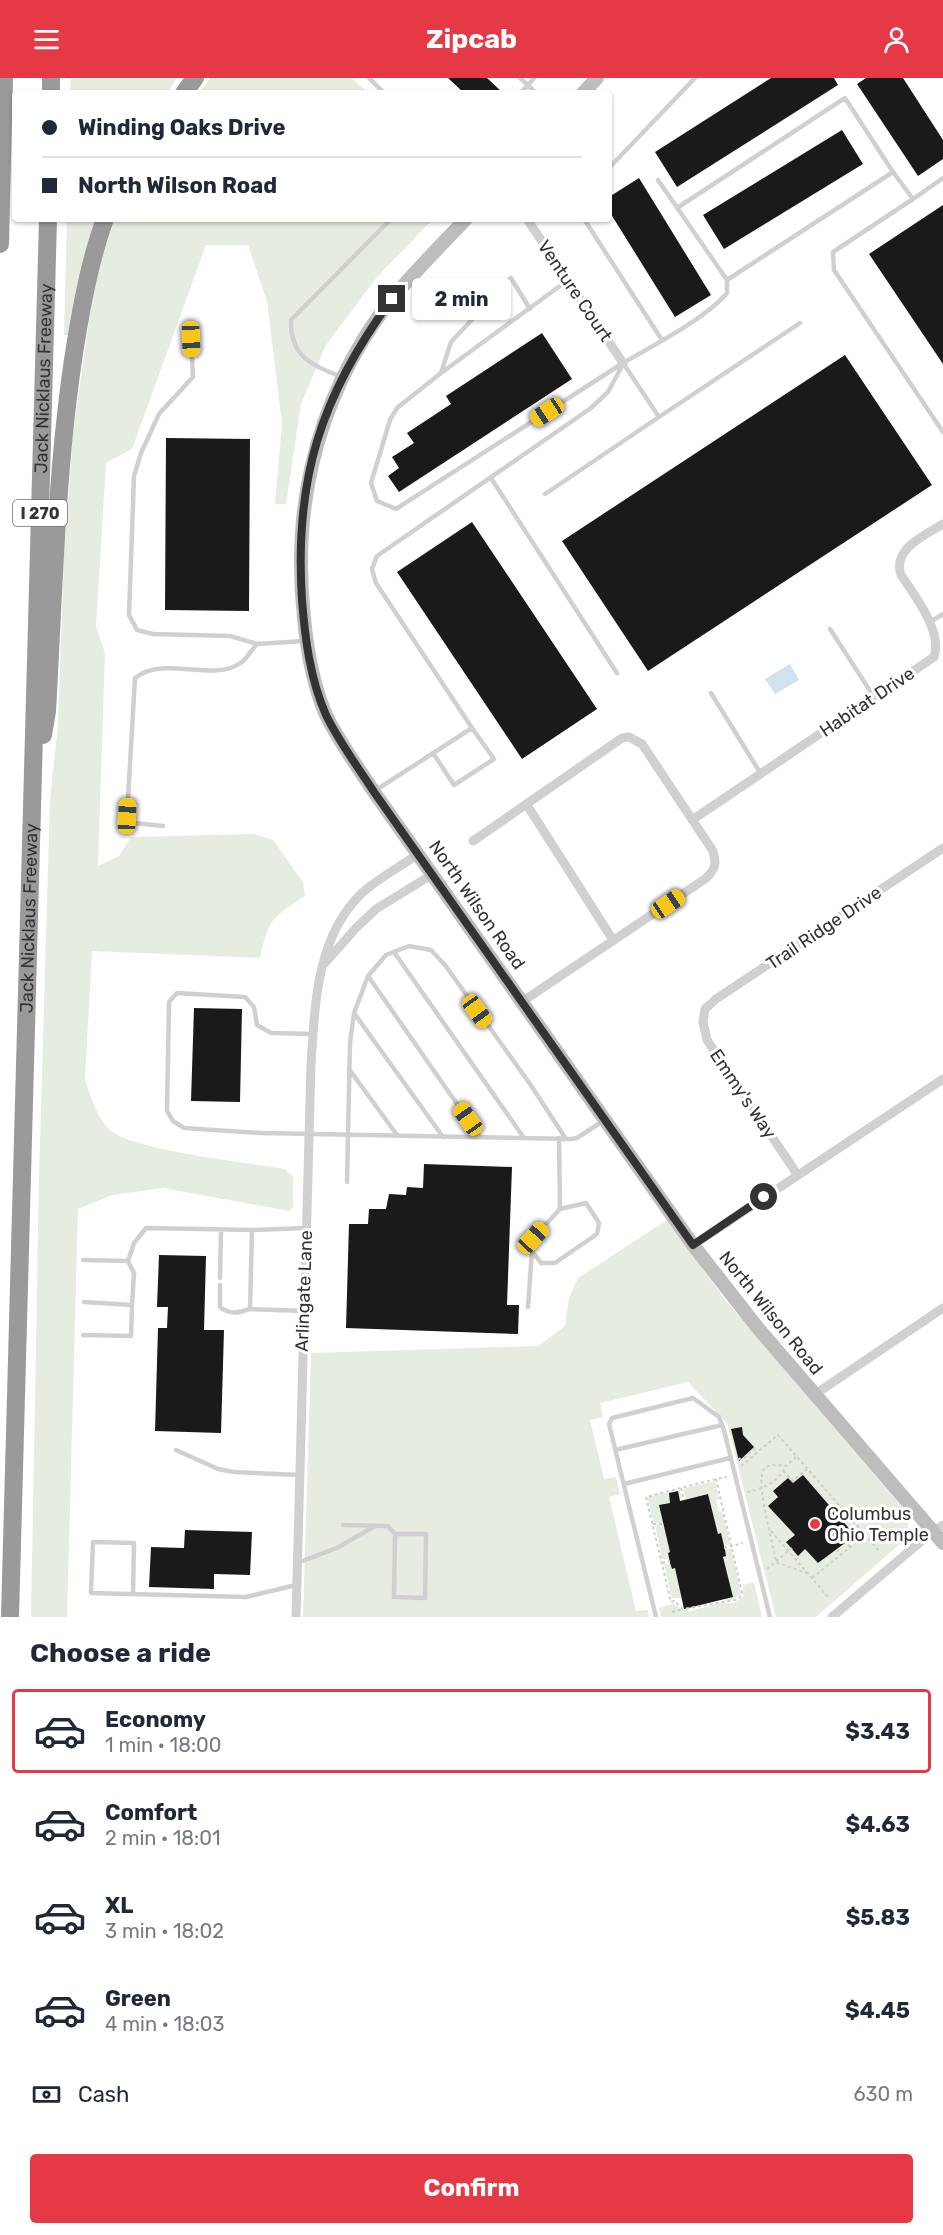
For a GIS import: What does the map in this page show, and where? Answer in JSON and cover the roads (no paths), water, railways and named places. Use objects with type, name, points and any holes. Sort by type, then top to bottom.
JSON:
[{"type":"highway","points":[[0,244],[3,78]]},
{"type":"highway","name":"Jack Nicklaus Freeway","points":[[10,1617],[48,222]]},
{"type":"highway","points":[[31,808],[47,711],[60,472],[70,383],[84,297],[104,222]]},
{"type":"main road","points":[[585,90],[597,78]]},
{"type":"main road","name":"North Wilson Road","points":[[463,222],[392,299],[364,338],[342,377],[314,451],[303,508],[300,574],[306,641],[316,687],[326,714],[339,738],[374,792],[693,1245],[814,1395],[938,1528],[943,1544]]},
{"type":"street","name":"Venture Court","points":[[529,222],[623,363]]},
{"type":"street","name":"Habitat Drive","points":[[692,820],[934,657],[939,639],[932,621],[901,575],[899,564],[902,554],[911,544],[943,524]]},
{"type":"street","points":[[473,841],[622,738],[629,737],[642,744],[713,851],[716,861],[713,872],[523,1001]]},
{"type":"street","points":[[527,805],[614,940]]},
{"type":"street","name":"Trail Ridge Drive","points":[[705,1009],[716,999],[943,848]]},
{"type":"street","name":"Arlingate Lane","points":[[296,1617],[309,1133],[313,1035],[318,982],[330,940],[342,917],[362,894],[418,854]]},
{"type":"street","name":"Arlingate Lane","points":[[323,966],[376,909],[433,874]]},
{"type":"street","name":"Emmy's Way","points":[[705,1009],[703,1022],[707,1040],[797,1174]]},
{"type":"street","points":[[693,1245],[943,1079]]},
{"type":"street","points":[[814,1395],[943,1308]]},
{"type":"street","points":[[832,1617],[938,1528]]},
{"type":"lane","points":[[369,78],[381,90]]},
{"type":"lane","points":[[520,78],[533,90]]},
{"type":"lane","points":[[523,90],[534,78]]},
{"type":"lane","points":[[612,165],[695,78]]},
{"type":"lane","points":[[677,208],[845,98],[913,199]]},
{"type":"lane","points":[[728,280],[893,172]]},
{"type":"lane","points":[[943,178],[833,252],[834,270],[943,432]]},
{"type":"lane","points":[[568,280],[397,408],[390,420],[371,483],[377,501],[396,509],[718,304],[728,293],[728,280],[658,180]]},
{"type":"lane","points":[[342,377],[304,359],[295,345],[291,333],[291,320],[388,222]]},
{"type":"lane","points":[[586,222],[662,340]]},
{"type":"lane","points":[[441,373],[450,342],[511,278],[530,309]]},
{"type":"lane","points":[[544,494],[800,323]]},
{"type":"lane","points":[[191,339],[193,376],[159,414],[141,453],[134,476],[129,615],[137,630],[153,634],[230,636],[257,644],[306,641]]},
{"type":"lane","points":[[623,363],[659,417]]},
{"type":"lane","points":[[433,753],[454,786],[494,759],[376,584],[372,569],[377,556],[591,408],[608,392],[623,363]]},
{"type":"lane","points":[[491,478],[617,673]]},
{"type":"lane","points":[[932,621],[943,614]]},
{"type":"lane","points":[[830,629],[874,697]]},
{"type":"lane","points":[[163,826],[134,823],[127,816],[135,678],[142,672],[153,668],[215,670],[232,667],[242,662],[257,644]]},
{"type":"lane","points":[[711,693],[761,774]]},
{"type":"lane","points":[[374,792],[472,728]]},
{"type":"lane","points":[[347,1182],[349,1069],[354,1013],[368,976],[386,955],[409,946],[431,950],[445,965],[530,1084],[566,1139]]},
{"type":"lane","points":[[394,952],[524,1138]]},
{"type":"lane","points":[[368,976],[480,1137]]},
{"type":"lane","points":[[313,1035],[271,1033],[257,1025],[254,1007],[245,997],[177,993],[169,1002],[167,1111],[173,1121],[184,1128],[261,1133],[443,1137],[577,1138],[605,1119]]},
{"type":"lane","points":[[354,1013],[443,1137]]},
{"type":"lane","points":[[349,1069],[397,1135]]},
{"type":"lane","points":[[559,1138],[560,1209]]},
{"type":"lane","points":[[528,1307],[532,1251],[533,1238],[560,1209],[586,1203],[599,1223],[597,1234],[555,1263],[541,1263],[532,1251]]},
{"type":"lane","points":[[83,1335],[131,1336],[134,1273],[128,1261],[134,1243],[146,1228],[252,1230],[306,1228]]},
{"type":"lane","points":[[220,1278],[221,1230]]},
{"type":"lane","points":[[250,1309],[252,1230]]},
{"type":"lane","points":[[83,1260],[128,1261]]},
{"type":"lane","points":[[220,1285],[220,1307],[227,1312],[238,1313],[250,1309],[304,1311]]},
{"type":"lane","points":[[84,1302],[132,1305]]},
{"type":"lane","points":[[656,1617],[609,1424],[612,1418],[693,1398],[719,1417],[722,1425],[770,1617]]},
{"type":"lane","points":[[615,1450],[722,1425]]},
{"type":"lane","points":[[176,1450],[218,1469],[234,1472],[299,1475]]},
{"type":"lane","points":[[624,1484],[730,1458]]},
{"type":"lane","points":[[343,1525],[388,1526],[395,1534],[394,1597],[424,1598],[426,1534],[395,1534]]},
{"type":"lane","points":[[297,1563],[338,1548],[376,1526]]},
{"type":"lane","points":[[133,1594],[134,1543],[93,1542],[92,1593],[246,1597],[296,1585]]},
{"type":"water","points":[[790,664],[799,680],[775,694],[765,679]]},
{"type":"place","name":"Columbus Ohio Temple","points":[[815,1524]]}]
